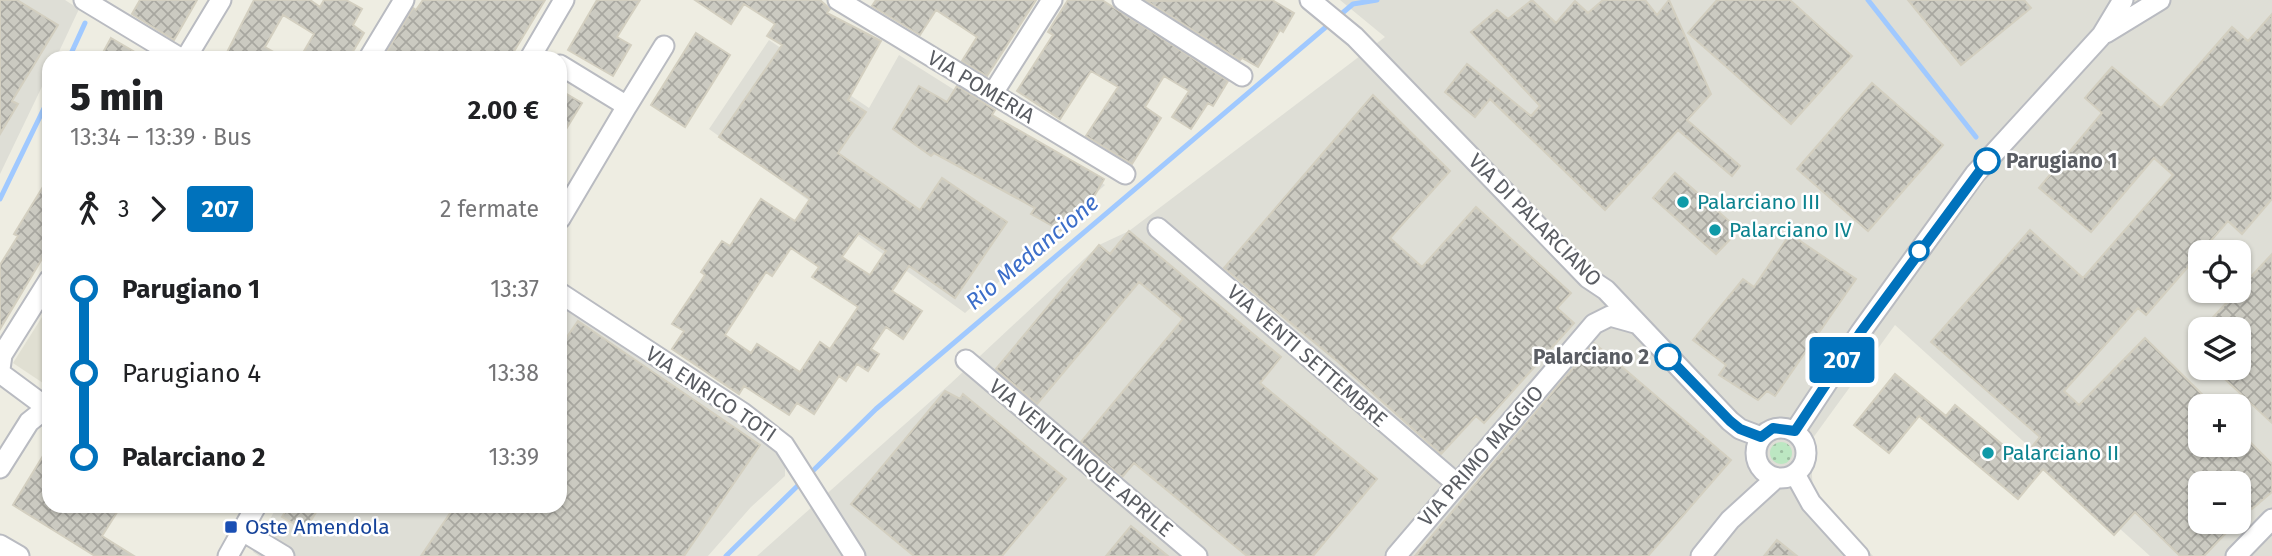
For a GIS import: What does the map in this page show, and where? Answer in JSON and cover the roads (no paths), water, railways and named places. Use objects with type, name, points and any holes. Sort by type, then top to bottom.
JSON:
[{"type":"street","points":[[84,0],[171,51]]},
{"type":"street","points":[[188,51],[221,0]]},
{"type":"street","points":[[373,51],[404,0]]},
{"type":"street","points":[[539,51],[564,0]]},
{"type":"street","name":"VIA POMERIA","points":[[838,0],[1125,174]]},
{"type":"street","points":[[993,93],[1052,0]]},
{"type":"street","points":[[1123,0],[1242,76]]},
{"type":"street","points":[[1795,431],[1860,333],[1975,174],[2102,35],[2123,0]]},
{"type":"street","points":[[2102,35],[2160,0]]},
{"type":"street","name":"VIA DI PALARCIANO","points":[[1314,3],[1355,37],[1588,278],[1606,290],[1730,421],[1740,429],[1761,437]]},
{"type":"street","points":[[567,207],[664,46]]},
{"type":"street","points":[[567,69],[627,106]]},
{"type":"street","name":"VIA VENTI SETTEMBRE","points":[[1158,228],[1457,484]]},
{"type":"street","points":[[1588,278],[1597,302],[1594,324]]},
{"type":"street","points":[[42,291],[2,355],[0,371],[42,403]]},
{"type":"street","name":"VIA ENRICO TOTI","points":[[567,298],[762,426],[797,461],[833,524],[855,556]]},
{"type":"street","points":[[1594,324],[1610,316],[1635,323]]},
{"type":"street","name":"VIA PRIMO MAGGIO","points":[[1396,556],[1594,324]]},
{"type":"street","name":"VIA VENTICINQUE APRILE","points":[[965,360],[1197,556]]},
{"type":"street","points":[[0,468],[29,422],[42,411]]},
{"type":"street","points":[[1701,556],[1730,520],[1786,476],[1805,461],[1805,444],[1795,431],[1773,428],[1761,437],[1755,453],[1761,469],[1786,476],[1859,556]]},
{"type":"street","points":[[228,556],[252,513]]},
{"type":"street","points":[[2236,556],[2272,519]]},
{"type":"street","points":[[242,530],[284,556]]},
{"type":"street","points":[[0,545],[19,556]]},
{"type":"waterway","name":"Rio Medancione","points":[[726,556],[876,409],[1353,4],[1377,0]]},
{"type":"waterway","points":[[1868,0],[1976,137]]},
{"type":"waterway","points":[[72,51],[85,23]]},
{"type":"waterway","points":[[0,199],[42,112]]},
{"type":"place","name":"Parugiano 1","points":[[1987,161]]},
{"type":"place","name":"Palarciano III","points":[[1683,202]]},
{"type":"place","name":"Palarciano IV","points":[[1715,230]]},
{"type":"place","name":"Palarciano 2","points":[[1668,357]]},
{"type":"place","name":"Palarciano II","points":[[1988,453]]},
{"type":"place","name":"Oste Amendola","points":[[231,527]]}]
